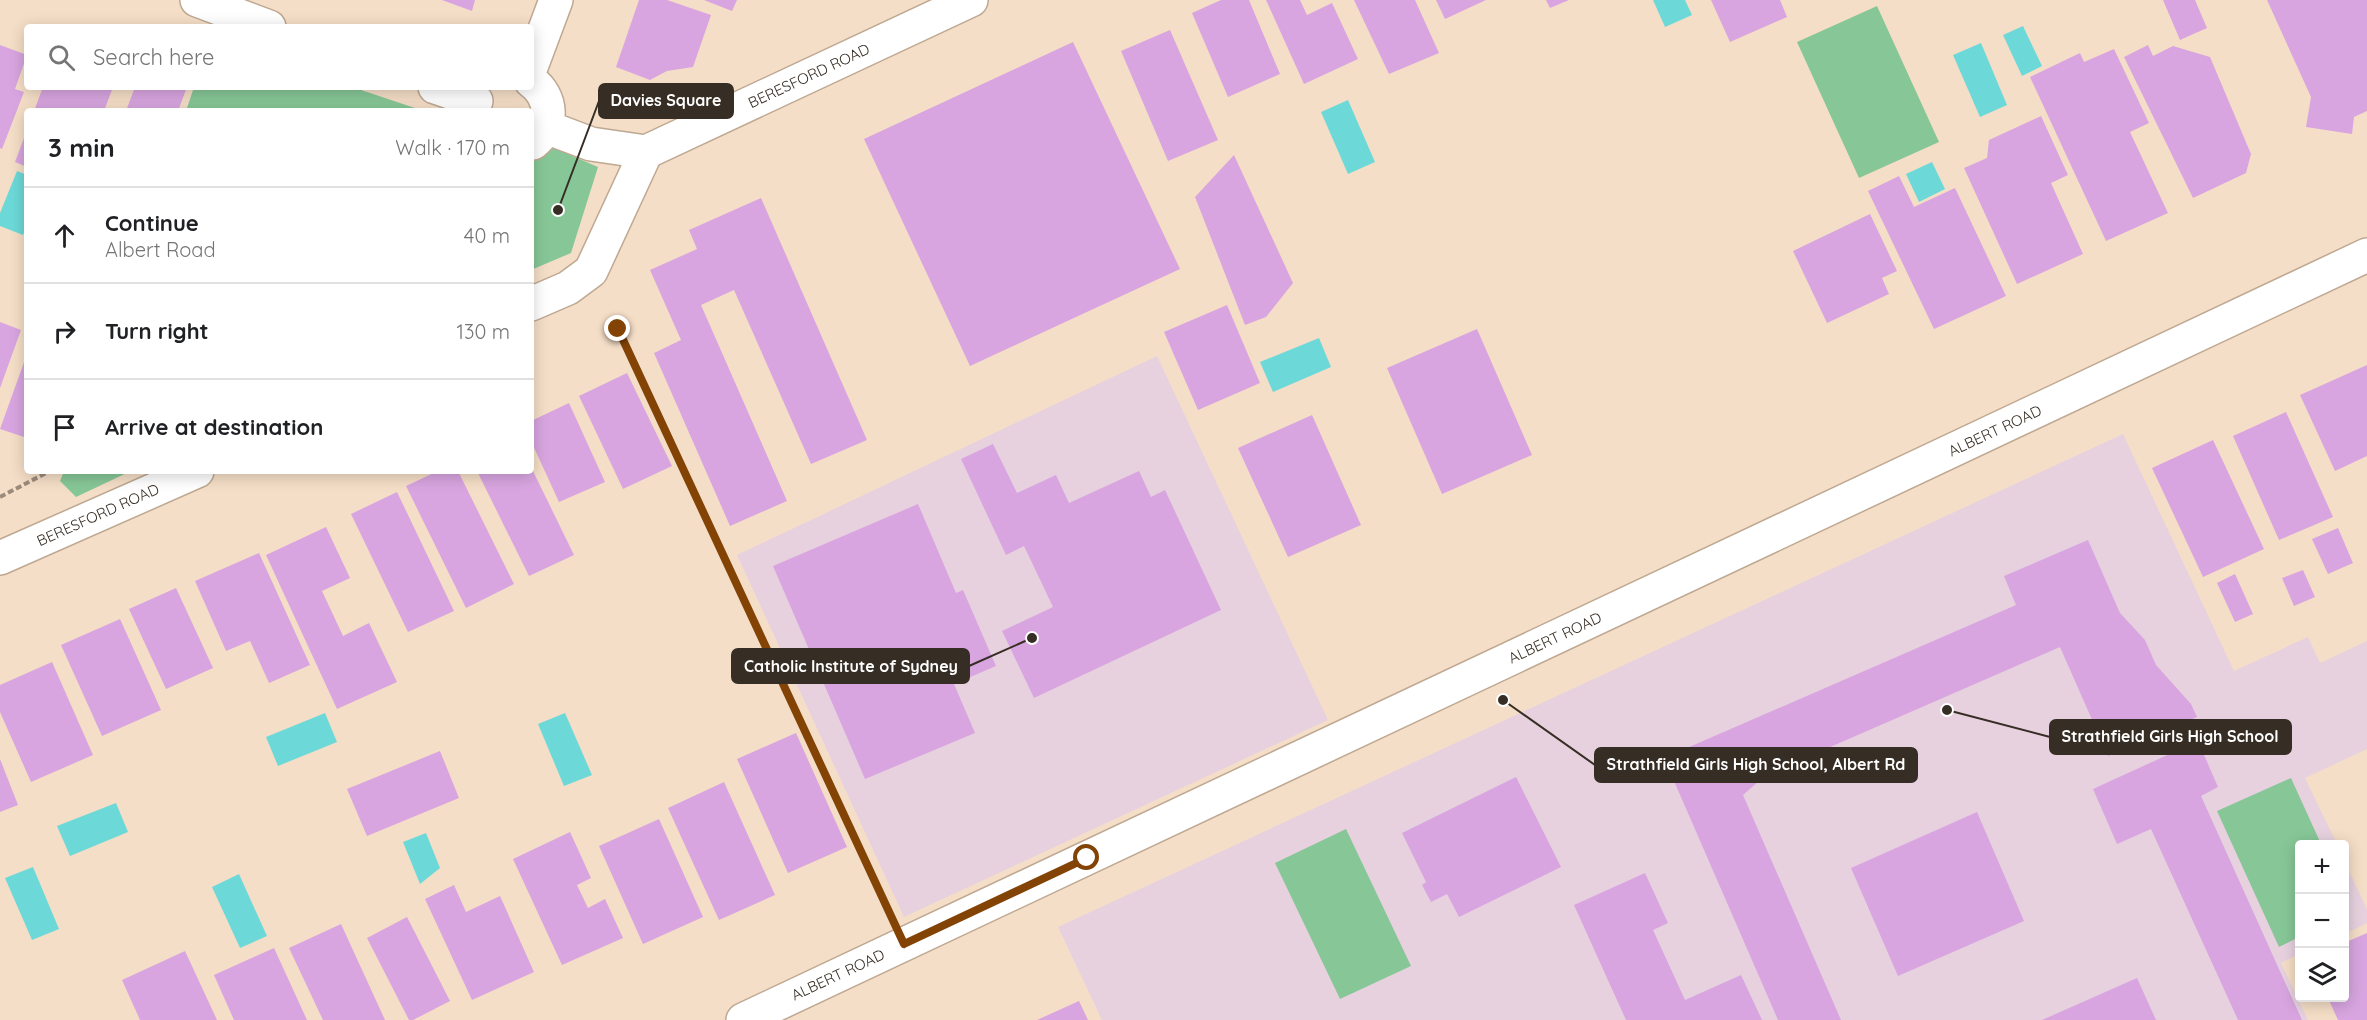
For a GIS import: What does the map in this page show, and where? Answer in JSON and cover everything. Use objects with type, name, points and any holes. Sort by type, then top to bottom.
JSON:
[{"type":"street","points":[[197,0],[261,24]]},
{"type":"street","points":[[534,59],[556,0]]},
{"type":"street","name":"BERESFORD ROAD","points":[[646,152],[971,0]]},
{"type":"street","points":[[534,84],[542,91],[548,102],[549,115],[538,136],[646,152],[591,271],[568,288],[534,303]]},
{"type":"street","points":[[445,90],[478,100]]},
{"type":"street","name":"ALBERT ROAD","points":[[743,1020],[2367,255]]},
{"type":"street","name":"BERESFORD ROAD","points":[[0,558],[190,474]]},
{"type":"path","points":[[618,329],[904,944]]},
{"type":"path","points":[[0,497],[44,474]]},
{"type":"shaded area","points":[[1157,356],[1328,720],[904,917],[737,555]]},
{"type":"shaded area","points":[[2123,434],[2234,671],[2308,637],[2320,663],[2367,641],[2367,749],[2305,778],[2335,840],[2295,840],[2295,956],[2281,963],[2295,993],[2295,1002],[2299,1002],[2308,1020],[1102,1020],[1058,927]]},
{"type":"shaded area","points":[[2349,871],[2367,909],[2367,923],[2349,932]]},
{"type":"green space","points":[[1877,6],[1939,142],[1859,178],[1797,42]]},
{"type":"green space","points":[[193,90],[361,90],[415,108],[187,108]]},
{"type":"green space","points":[[534,139],[598,167],[571,253],[534,269]]},
{"type":"green space","points":[[63,474],[125,474],[76,497],[60,481]]},
{"type":"green space","points":[[2291,778],[2319,840],[2295,840],[2295,939],[2279,947],[2217,811]]},
{"type":"green space","points":[[1346,829],[1411,966],[1340,999],[1275,863]]},
{"type":"water","points":[[1653,0],[1685,0],[1692,15],[1665,27]]},
{"type":"water","points":[[2023,26],[2042,66],[2022,76],[2003,35]]},
{"type":"water","points":[[1981,43],[2007,105],[1980,117],[1953,55]]},
{"type":"water","points":[[1348,100],[1375,162],[1348,174],[1321,112]]},
{"type":"water","points":[[1932,162],[1945,189],[1919,202],[1906,174]]},
{"type":"water","points":[[17,171],[24,174],[23,235],[0,226],[0,213]]},
{"type":"water","points":[[1319,338],[1331,367],[1273,392],[1260,362]]},
{"type":"water","points":[[325,713],[337,742],[278,766],[266,737]]},
{"type":"water","points":[[565,713],[592,775],[564,786],[538,724]]},
{"type":"water","points":[[116,803],[128,832],[70,856],[57,826]]},
{"type":"water","points":[[426,833],[440,868],[420,884],[403,842]]},
{"type":"water","points":[[33,867],[59,929],[32,940],[5,878]]},
{"type":"water","points":[[239,874],[267,936],[240,948],[212,887]]},
{"type":"building","points":[[442,0],[475,0],[472,11]]},
{"type":"building","points":[[639,0],[667,0],[711,15],[693,67],[667,71],[650,80],[616,67]]},
{"type":"building","points":[[704,0],[737,0],[732,11]]},
{"type":"building","points":[[1221,0],[1249,0],[1280,74],[1228,97],[1192,13]]},
{"type":"building","points":[[1266,0],[1300,0],[1307,15],[1332,3],[1358,59],[1304,84]]},
{"type":"building","points":[[1354,0],[1415,0],[1439,53],[1389,74]]},
{"type":"building","points":[[1436,0],[1486,0],[1445,19]]},
{"type":"building","points":[[1546,0],[1569,0],[1550,8]]},
{"type":"building","points":[[1711,0],[1780,0],[1787,17],[1730,42]]},
{"type":"building","points":[[2163,0],[2195,0],[2207,28],[2180,40]]},
{"type":"building","points":[[2267,0],[2367,0],[2367,111],[2354,117],[2352,134],[2306,127],[2311,97]]},
{"type":"building","points":[[1170,30],[1218,140],[1168,161],[1121,51]]},
{"type":"building","points":[[1073,42],[1180,269],[970,366],[864,139]]},
{"type":"building","points":[[0,45],[24,54],[24,64],[15,89],[24,92],[2,149],[0,148]]},
{"type":"building","points":[[2148,45],[2153,56],[2173,46],[2210,57],[2251,154],[2246,173],[2193,198],[2124,57]]},
{"type":"building","points":[[2114,49],[2149,123],[2130,132],[2168,213],[2106,241],[2030,77],[2080,53],[2084,62]]},
{"type":"building","points":[[42,90],[112,90],[105,108],[35,108]]},
{"type":"building","points":[[134,90],[186,90],[179,108],[127,108]]},
{"type":"building","points":[[2041,116],[2068,175],[2051,183],[2083,254],[2017,284],[1964,168],[1987,158],[1989,140]]},
{"type":"building","points":[[24,138],[24,166],[15,162]]},
{"type":"building","points":[[1234,155],[1293,283],[1266,317],[1245,325],[1195,197]]},
{"type":"building","points":[[1899,176],[1914,207],[1955,188],[2006,296],[1934,329],[1868,191]]},
{"type":"building","points":[[761,198],[867,440],[811,464],[734,290],[701,305],[787,501],[730,526],[654,353],[681,340],[650,270],[697,249],[689,230]]},
{"type":"building","points":[[1870,214],[1897,271],[1882,278],[1889,294],[1827,323],[1793,251]]},
{"type":"building","points":[[1227,305],[1260,383],[1198,410],[1164,332]]},
{"type":"building","points":[[0,322],[21,330],[0,388]]},
{"type":"building","points":[[1477,329],[1532,455],[1442,494],[1387,368]]},
{"type":"building","points":[[24,362],[24,437],[0,429]]},
{"type":"building","points":[[2367,365],[2367,456],[2335,471],[2300,395]]},
{"type":"building","points":[[627,373],[672,466],[623,489],[579,396]]},
{"type":"building","points":[[569,403],[605,482],[559,502],[534,448],[534,420]]},
{"type":"building","points":[[2286,412],[2333,517],[2279,540],[2233,436]]},
{"type":"building","points":[[1312,415],[1361,525],[1288,557],[1238,448]]},
{"type":"building","points":[[2213,440],[2264,549],[2203,577],[2152,468]]},
{"type":"building","points":[[993,444],[1017,493],[1056,475],[1069,503],[1139,471],[1151,497],[1165,490],[1221,610],[1034,698],[1002,631],[1053,607],[1024,546],[1006,555],[961,459]]},
{"type":"building","points":[[534,473],[574,555],[529,576],[478,474]]},
{"type":"building","points":[[432,474],[459,474],[514,584],[466,608],[406,486]]},
{"type":"building","points":[[397,492],[454,611],[408,632],[351,514]]},
{"type":"building","points":[[918,504],[956,593],[963,590],[996,666],[954,684],[975,733],[865,779],[773,566]]},
{"type":"building","points":[[326,527],[350,578],[322,591],[343,636],[369,623],[397,682],[337,709],[266,555]]},
{"type":"building","points":[[2338,528],[2353,563],[2328,574],[2312,539]]},
{"type":"building","points":[[2088,540],[2120,613],[2145,640],[2156,665],[2191,704],[2197,717],[2108,756],[2060,647],[1766,775],[1743,795],[1841,1020],[1778,1020],[1664,758],[2016,605],[2004,576]]},
{"type":"building","points":[[259,553],[310,665],[269,683],[250,641],[226,651],[195,581]]},
{"type":"building","points":[[2303,570],[2315,597],[2294,606],[2282,578]]},
{"type":"building","points":[[2235,574],[2253,614],[2235,622],[2217,583]]},
{"type":"building","points":[[176,588],[213,668],[166,689],[129,609]]},
{"type":"building","points":[[120,619],[161,710],[102,736],[61,645]]},
{"type":"building","points":[[52,662],[93,755],[31,782],[0,712],[0,685]]},
{"type":"building","points":[[796,733],[847,847],[788,873],[737,759]]},
{"type":"building","points":[[2198,741],[2218,787],[2201,796],[2302,1020],[2238,1020],[2151,829],[2117,844],[2093,789]]},
{"type":"building","points":[[440,751],[459,798],[367,836],[347,789]]},
{"type":"building","points":[[0,759],[18,805],[0,812]]},
{"type":"building","points":[[1516,777],[1561,867],[1459,917],[1447,894],[1431,902],[1422,885],[1426,882],[1402,833]]},
{"type":"building","points":[[724,782],[775,895],[719,920],[668,808]]},
{"type":"building","points":[[1977,812],[2024,921],[1898,976],[1851,868]]},
{"type":"building","points":[[659,819],[703,917],[643,944],[599,846]]},
{"type":"building","points":[[570,832],[591,878],[577,885],[588,908],[605,899],[623,938],[562,965],[513,859]]},
{"type":"building","points":[[1645,873],[1668,923],[1653,930],[1685,1000],[1741,975],[1762,1020],[1626,1020],[1574,905]]},
{"type":"building","points":[[454,885],[466,912],[500,896],[534,972],[472,1000],[425,899]]},
{"type":"building","points":[[407,917],[450,1001],[413,1020],[409,1020],[367,938]]},
{"type":"building","points":[[341,924],[385,1020],[323,1020],[289,948]]},
{"type":"building","points":[[2367,933],[2367,1020],[2338,1020],[2330,1002],[2349,1002],[2349,941]]},
{"type":"building","points":[[274,948],[307,1020],[234,1020],[214,975]]},
{"type":"building","points":[[185,951],[217,1020],[140,1020],[122,980]]},
{"type":"building","points":[[2137,978],[2156,1020],[2042,1020]]},
{"type":"building","points":[[1079,1001],[1088,1020],[1037,1020]]},
{"type":"place","name":"Davies Square","points":[[558,210]]},
{"type":"place","name":"Catholic Institute of Sydney","points":[[1032,638]]},
{"type":"place","name":"Strathfield Girls High School, Albert Rd","points":[[1503,700]]},
{"type":"place","name":"Strathfield Girls High School","points":[[1947,710]]},
{"type":"route","points":[[618,329],[904,944],[1087,858]]}]
